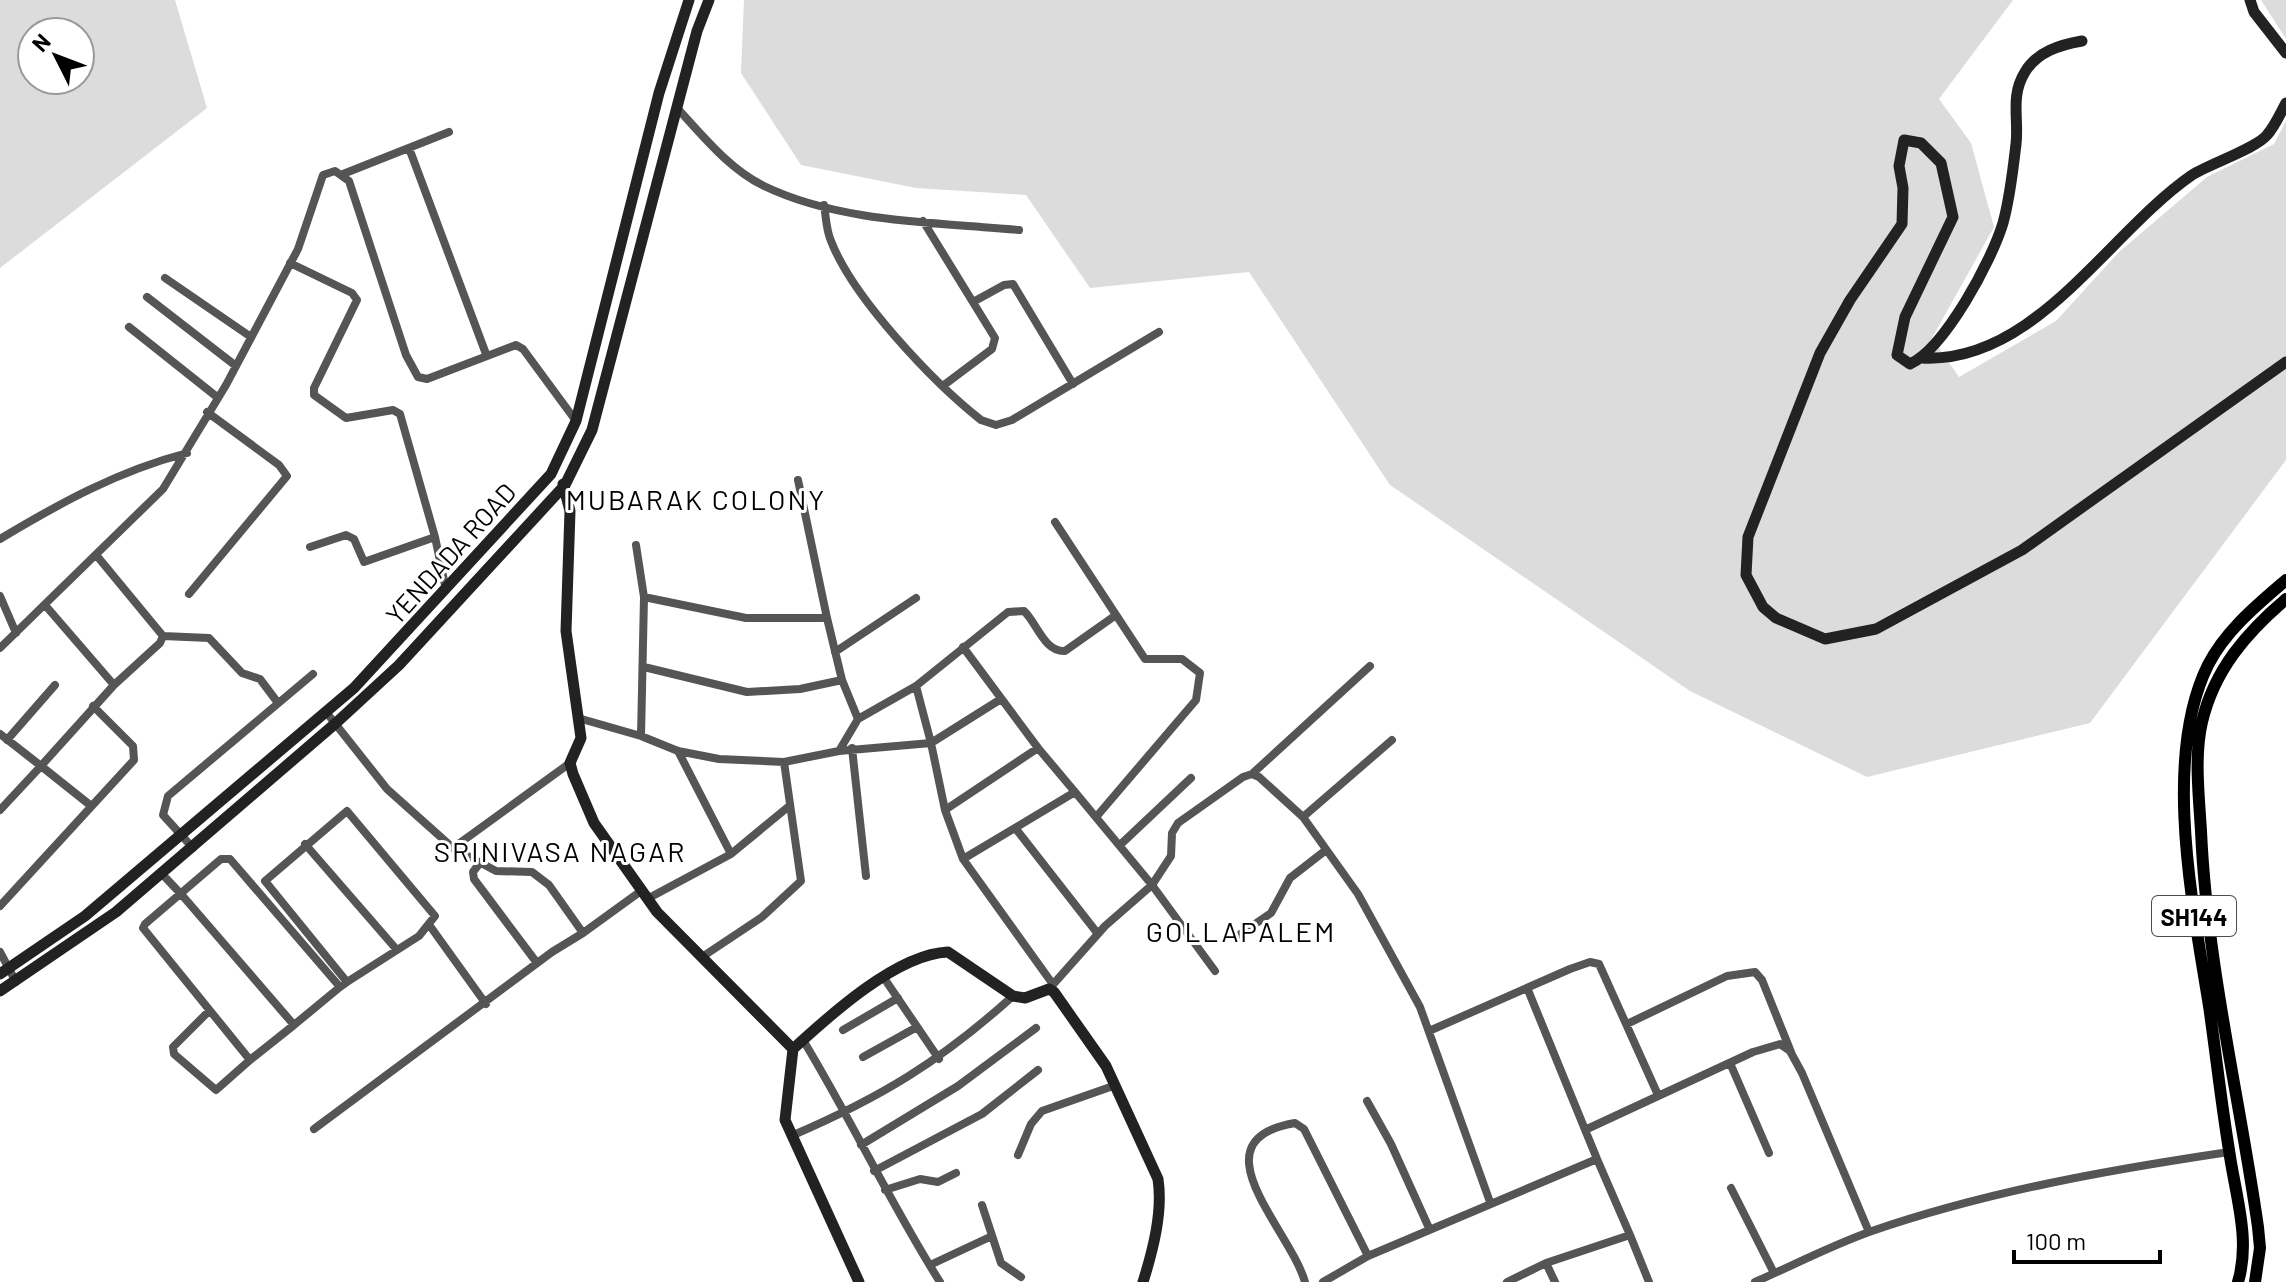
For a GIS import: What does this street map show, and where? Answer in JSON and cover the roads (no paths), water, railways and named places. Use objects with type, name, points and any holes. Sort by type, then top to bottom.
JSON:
[{"type":"main road","name":"SH144","points":[[2238,1282],[2244,1262],[2242,1237],[2195,924],[2187,825],[2186,740],[2198,690],[2209,663],[2251,610],[2286,580]]},
{"type":"main road","name":"SH144","points":[[2255,1282],[2260,1248],[2258,1227],[2203,895],[2200,741],[2214,685],[2227,662],[2252,630],[2286,599]]},
{"type":"street","name":"YENDADA ROAD","points":[[4,971],[85,916],[326,712],[390,653],[551,474],[576,421],[659,93],[689,0]]},
{"type":"street","name":"YENDADA ROAD","points":[[0,991],[116,912],[336,723],[399,665],[565,485],[592,430],[677,108],[709,0]]},
{"type":"street","points":[[2250,0],[2254,12],[2286,53]]},
{"type":"street","points":[[2082,41],[2046,51],[2025,70],[2016,91],[2018,128],[2003,221],[1994,245],[1953,318],[1922,358],[1910,364],[1897,355],[1905,317],[1953,217],[1941,163],[1921,143],[1910,138],[1902,145],[1899,166],[1903,188],[1902,224],[1850,300],[1820,353],[1748,537],[1746,575],[1752,589],[1776,618],[1808,634],[1840,638],[1876,629],[1976,578],[2089,504],[2286,362]]},
{"type":"street","points":[[1922,358],[1947,359],[1992,342],[2045,314],[2102,253],[2192,175],[2266,138],[2286,103]]},
{"type":"street","points":[[677,108],[710,144],[763,185],[824,205],[879,217],[1019,230]]},
{"type":"street","points":[[343,174],[449,132]]},
{"type":"street","points":[[409,148],[486,354]]},
{"type":"street","points":[[0,648],[163,489],[236,366],[290,263],[323,175],[335,171],[349,181],[406,355],[418,377],[427,379],[508,345],[523,349],[576,421]]},
{"type":"street","points":[[824,205],[831,241],[861,292],[887,325],[981,420],[996,425],[1012,420],[1035,403],[1159,332]]},
{"type":"street","points":[[923,221],[995,343],[944,385]]},
{"type":"street","points":[[290,263],[352,293],[357,300],[314,388],[314,395],[346,418],[393,410],[400,414],[435,537],[446,590]]},
{"type":"street","points":[[165,278],[251,337]]},
{"type":"street","points":[[973,302],[1004,285],[1013,284],[1073,384]]},
{"type":"street","points":[[147,297],[236,366]]},
{"type":"street","points":[[129,327],[217,397]]},
{"type":"street","points":[[189,594],[287,476],[279,465],[207,412]]},
{"type":"street","points":[[0,539],[66,499],[109,479],[138,466],[187,453]]},
{"type":"street","points":[[453,848],[570,763],[581,738],[566,631],[570,511],[565,485],[551,474]]},
{"type":"street","points":[[798,480],[842,680],[858,719]]},
{"type":"street","points":[[1055,522],[1145,659],[1182,659],[1200,673],[1196,700],[1097,816]]},
{"type":"street","points":[[310,547],[346,535],[354,539],[364,562],[435,537]]},
{"type":"street","points":[[636,545],[644,597],[641,736]]},
{"type":"street","points":[[97,556],[163,636],[209,638],[242,673],[260,679],[278,703]]},
{"type":"street","points":[[0,596],[16,633]]},
{"type":"street","points":[[644,597],[746,618],[827,618]]},
{"type":"street","points":[[835,652],[916,598]]},
{"type":"street","points":[[45,605],[114,685]]},
{"type":"street","points":[[839,751],[858,719],[916,686],[1008,612],[1017,609],[1031,618],[1049,646],[1057,651],[1065,651],[1116,615]]},
{"type":"street","points":[[0,810],[93,706],[160,643],[163,636]]},
{"type":"street","points":[[963,647],[1038,748],[1152,885],[1215,971]]},
{"type":"street","points":[[859,1282],[791,1136],[784,1106],[793,1049],[884,978],[926,956],[948,952],[1013,996],[1025,998],[1051,986],[1098,934],[1152,885],[1171,856],[1172,833],[1178,823],[1198,806],[1252,774],[1370,666]]},
{"type":"street","points":[[644,667],[747,692],[800,689],[842,680]]},
{"type":"street","points":[[193,848],[163,815],[168,796],[313,674]]},
{"type":"street","points":[[55,685],[4,737],[90,805]]},
{"type":"street","points":[[916,686],[945,810],[963,859],[1087,1036],[1116,1085],[1153,1167],[1159,1190],[1152,1254],[1143,1282]]},
{"type":"street","points":[[578,718],[641,736],[678,751],[719,759],[784,762],[852,748],[931,743],[1001,699]]},
{"type":"street","points":[[0,906],[128,767],[136,753],[93,706]]},
{"type":"street","points":[[326,712],[387,789],[453,848],[496,871],[532,872],[541,878],[583,933]]},
{"type":"street","points":[[1303,817],[1392,740]]},
{"type":"street","points":[[852,748],[866,876]]},
{"type":"street","points":[[945,810],[1038,748]]},
{"type":"street","points":[[678,751],[731,854]]},
{"type":"street","points":[[702,957],[762,917],[801,881],[788,807],[784,762]]},
{"type":"street","points":[[570,763],[594,823],[644,895],[793,1049]]},
{"type":"street","points":[[1252,774],[1303,817],[1358,894],[1420,1007],[1490,1202]]},
{"type":"street","points":[[1120,845],[1191,778]]},
{"type":"street","points":[[963,859],[1075,792]]},
{"type":"street","points":[[314,1129],[486,1004],[537,963],[644,895],[731,854],[788,807]]},
{"type":"street","points":[[209,1011],[173,1047],[174,1054],[216,1090],[343,985],[430,926],[435,916],[431,909],[347,811],[265,881],[343,985]]},
{"type":"street","points":[[1016,829],[1098,934]]},
{"type":"street","points":[[305,844],[397,950]]},
{"type":"street","points":[[1236,937],[1271,913],[1290,878],[1326,850]]},
{"type":"street","points":[[250,1060],[143,928],[221,859],[230,859],[343,985]]},
{"type":"street","points":[[479,864],[473,872],[474,879],[537,963]]},
{"type":"street","points":[[162,874],[294,1025]]},
{"type":"street","points":[[430,926],[486,1004]]},
{"type":"street","points":[[0,952],[4,971],[16,982]]},
{"type":"street","points":[[1429,1031],[1581,965],[1599,964],[1658,1095]]},
{"type":"street","points":[[1627,1024],[1727,976],[1755,972],[1762,980],[1869,1232]]},
{"type":"street","points":[[884,978],[939,1059]]},
{"type":"street","points":[[1528,990],[1649,1282]]},
{"type":"street","points":[[791,1136],[846,1111],[939,1059],[1013,996]]},
{"type":"street","points":[[843,1030],[898,998]]},
{"type":"street","points":[[863,1057],[917,1027]]},
{"type":"street","points":[[861,1145],[947,1094],[1036,1028]]},
{"type":"street","points":[[803,1040],[846,1111],[874,1171],[940,1282]]},
{"type":"street","points":[[1587,1129],[1772,1045],[1780,1044],[1793,1056]]},
{"type":"street","points":[[1730,1063],[1769,1153]]},
{"type":"street","points":[[874,1171],[974,1120],[1038,1070]]},
{"type":"street","points":[[1018,1155],[1031,1124],[1042,1111],[1116,1085]]},
{"type":"street","points":[[1367,1101],[1391,1144],[1429,1228]]},
{"type":"street","points":[[1305,1282],[1249,1172],[1248,1151],[1253,1139],[1268,1129],[1295,1123],[1304,1129],[1368,1256]]},
{"type":"street","points":[[1755,1282],[1869,1232],[2001,1192],[2229,1152]]},
{"type":"street","points":[[1323,1282],[1368,1256],[1429,1228],[1597,1159]]},
{"type":"street","points":[[885,1190],[920,1179],[938,1182],[956,1173]]},
{"type":"street","points":[[1731,1188],[1774,1273]]},
{"type":"street","points":[[982,1205],[1001,1263],[1021,1277]]},
{"type":"street","points":[[1507,1282],[1546,1263],[1630,1235]]},
{"type":"street","points":[[930,1265],[992,1236]]},
{"type":"street","points":[[1546,1263],[1555,1282]]},
{"type":"district","name":"MUBARAK COLONY","points":[[696,499]]},
{"type":"district","name":"SRINIVASA NAGAR","points":[[560,851]]},
{"type":"district","name":"GOLLAPALEM","points":[[1241,931]]}]
